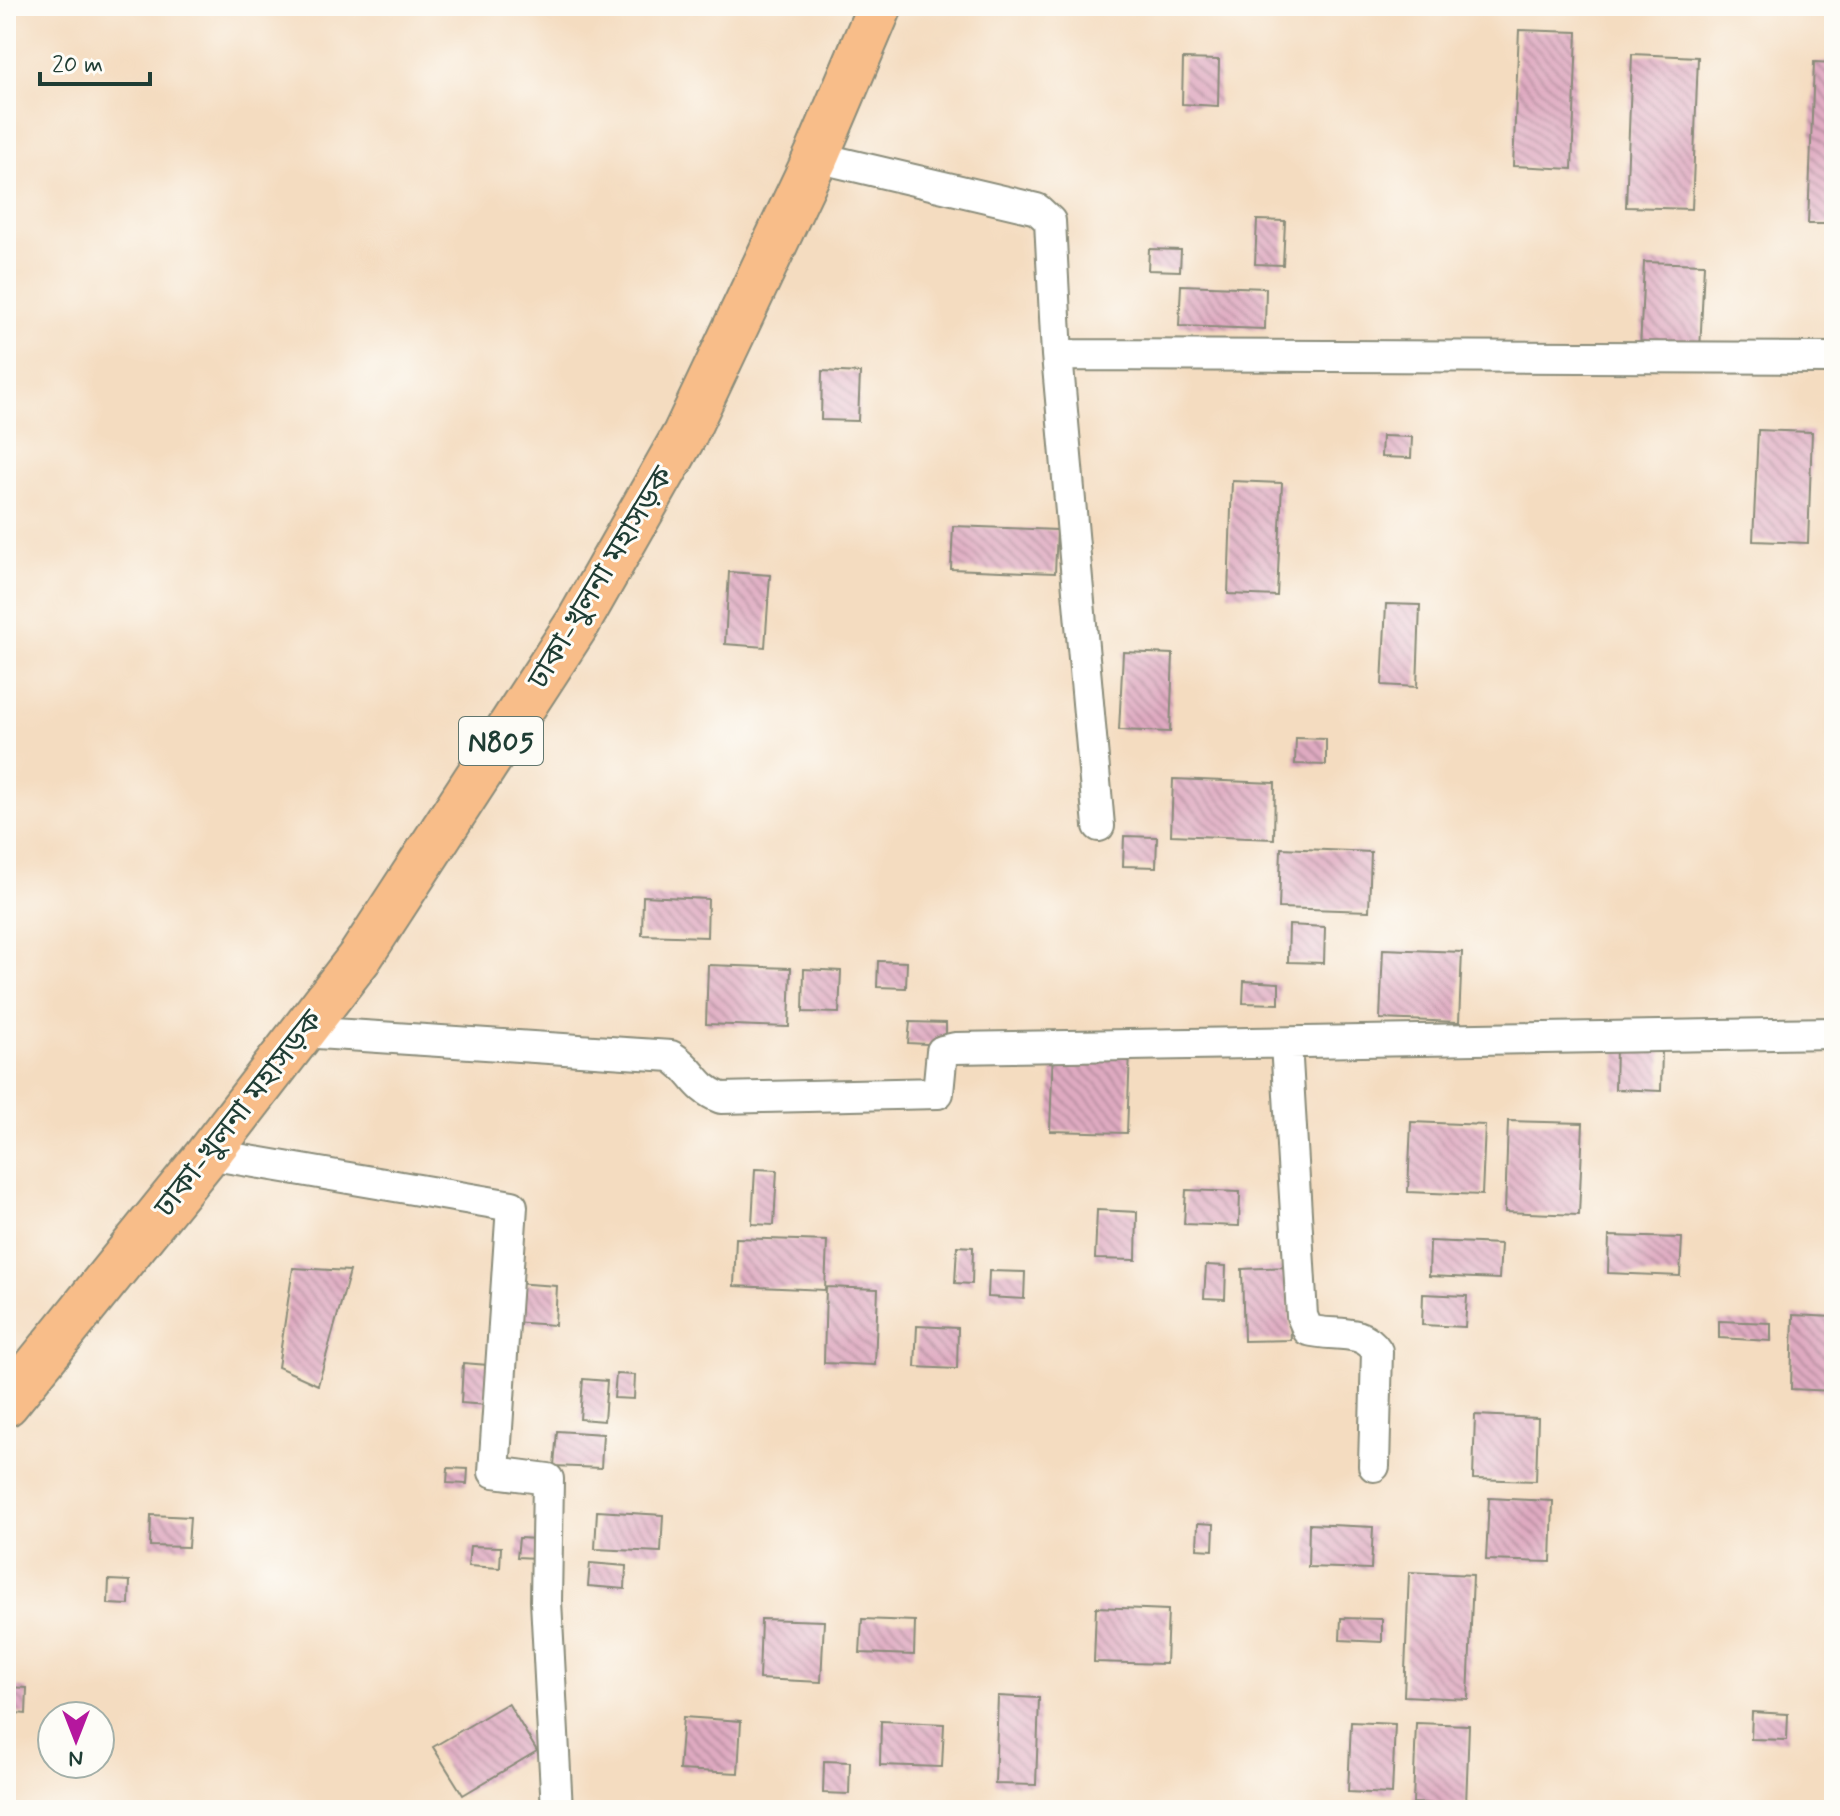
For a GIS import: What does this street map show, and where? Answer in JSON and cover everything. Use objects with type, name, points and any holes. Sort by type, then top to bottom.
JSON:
[{"type":"highway","name":"ঢাকা-খুলনা মহাসড়ক","points":[[6,1404],[208,1154],[360,957],[579,621],[685,434],[816,157],[880,6]]},
{"type":"street","points":[[816,157],[1037,209],[1050,221],[1057,355],[1099,826]]},
{"type":"street","points":[[1057,355],[1834,358]]},
{"type":"street","points":[[302,1032],[671,1056],[684,1064],[703,1090],[721,1098],[938,1093],[942,1051],[955,1048],[1834,1033]]},
{"type":"street","points":[[1286,1043],[1302,1316],[1308,1330],[1326,1335],[1356,1334],[1370,1340],[1377,1351],[1374,1466]]},
{"type":"street","points":[[208,1154],[512,1206],[494,1472],[548,1479],[546,1601],[557,1810]]},
{"type":"building","points":[[1519,30],[1577,32],[1572,169],[1513,166]]},
{"type":"building","points":[[1632,54],[1698,57],[1692,209],[1626,207]]},
{"type":"building","points":[[1183,59],[1219,60],[1218,106],[1182,104]]},
{"type":"building","points":[[1814,62],[1834,63],[1834,224],[1808,224]]},
{"type":"building","points":[[1257,220],[1285,221],[1283,265],[1255,264]]},
{"type":"building","points":[[1149,249],[1181,250],[1180,271],[1148,270]]},
{"type":"building","points":[[1644,262],[1704,264],[1700,352],[1640,350]]},
{"type":"building","points":[[1181,285],[1266,288],[1265,329],[1179,326]]},
{"type":"building","points":[[822,371],[860,373],[858,421],[821,420]]},
{"type":"building","points":[[1758,430],[1812,432],[1808,543],[1753,541]]},
{"type":"building","points":[[1382,436],[1412,437],[1411,458],[1381,457]]},
{"type":"building","points":[[1830,467],[1834,467],[1834,515],[1829,514]]},
{"type":"building","points":[[1232,481],[1282,483],[1277,596],[1228,594]]},
{"type":"building","points":[[953,526],[1057,530],[1055,573],[951,569]]},
{"type":"building","points":[[729,572],[770,575],[765,647],[725,644]]},
{"type":"building","points":[[1386,604],[1420,605],[1417,687],[1382,685]]},
{"type":"building","points":[[1123,652],[1173,654],[1170,732],[1119,730]]},
{"type":"building","points":[[1296,738],[1326,739],[1326,765],[1295,764]]},
{"type":"building","points":[[1173,779],[1275,783],[1274,839],[1171,835]]},
{"type":"building","points":[[1124,836],[1157,837],[1156,867],[1123,866]]},
{"type":"building","points":[[1281,848],[1371,852],[1369,911],[1279,908]]},
{"type":"building","points":[[643,896],[708,899],[707,937],[642,935]]},
{"type":"building","points":[[1289,925],[1325,927],[1324,963],[1288,962]]},
{"type":"building","points":[[1383,949],[1462,952],[1459,1022],[1380,1019]]},
{"type":"building","points":[[878,961],[907,962],[906,988],[877,987]]},
{"type":"building","points":[[708,965],[791,968],[789,1027],[706,1024]]},
{"type":"building","points":[[804,969],[841,971],[839,1013],[803,1012]]},
{"type":"building","points":[[1244,981],[1279,983],[1279,1004],[1243,1003]]},
{"type":"building","points":[[910,1022],[946,1023],[946,1045],[908,1043]]},
{"type":"building","points":[[1616,1046],[1662,1048],[1661,1091],[1615,1089]]},
{"type":"building","points":[[1053,1048],[1130,1051],[1127,1133],[1050,1131]]},
{"type":"building","points":[[1508,1121],[1583,1123],[1579,1215],[1505,1212]]},
{"type":"building","points":[[1411,1122],[1485,1125],[1482,1195],[1408,1192]]},
{"type":"building","points":[[755,1169],[777,1170],[774,1225],[752,1224]]},
{"type":"building","points":[[1186,1190],[1240,1192],[1239,1226],[1184,1224]]},
{"type":"building","points":[[1097,1210],[1137,1212],[1136,1260],[1095,1259]]},
{"type":"building","points":[[1609,1236],[1682,1238],[1680,1276],[1608,1273]]},
{"type":"building","points":[[736,1238],[827,1241],[825,1290],[734,1286]]},
{"type":"building","points":[[1430,1241],[1501,1244],[1499,1279],[1429,1276]]},
{"type":"building","points":[[957,1246],[973,1247],[972,1284],[955,1283]]},
{"type":"building","points":[[1206,1265],[1226,1266],[1225,1299],[1204,1298]]},
{"type":"building","points":[[1288,1267],[1291,1340],[1244,1341],[1242,1269]]},
{"type":"building","points":[[293,1268],[350,1271],[318,1385],[278,1367]]},
{"type":"building","points":[[989,1271],[1025,1272],[1024,1299],[988,1297]]},
{"type":"building","points":[[513,1283],[557,1286],[555,1325],[511,1322]]},
{"type":"building","points":[[826,1287],[878,1289],[875,1365],[824,1363]]},
{"type":"building","points":[[1423,1294],[1467,1296],[1465,1327],[1422,1325]]},
{"type":"building","points":[[1793,1315],[1834,1317],[1834,1391],[1791,1389]]},
{"type":"building","points":[[1719,1321],[1771,1323],[1771,1341],[1719,1338]]},
{"type":"building","points":[[917,1326],[958,1328],[957,1369],[915,1367]]},
{"type":"building","points":[[463,1363],[488,1365],[486,1405],[461,1403]]},
{"type":"building","points":[[616,1374],[635,1375],[634,1399],[614,1398]]},
{"type":"building","points":[[583,1379],[607,1381],[604,1421],[580,1419]]},
{"type":"building","points":[[1475,1415],[1538,1418],[1536,1481],[1473,1479]]},
{"type":"building","points":[[557,1431],[603,1434],[601,1468],[554,1466]]},
{"type":"building","points":[[448,1468],[468,1469],[467,1484],[447,1483]]},
{"type":"building","points":[[1489,1498],[1553,1501],[1551,1562],[1486,1560]]},
{"type":"building","points":[[597,1511],[663,1515],[661,1552],[595,1549]]},
{"type":"building","points":[[151,1515],[190,1517],[188,1547],[150,1546]]},
{"type":"building","points":[[1198,1523],[1214,1524],[1213,1550],[1197,1549]]},
{"type":"building","points":[[1309,1524],[1373,1527],[1371,1569],[1308,1567]]},
{"type":"building","points":[[519,1538],[537,1539],[536,1558],[517,1557]]},
{"type":"building","points":[[470,1546],[501,1547],[500,1568],[468,1566]]},
{"type":"building","points":[[590,1563],[626,1566],[625,1589],[588,1586]]},
{"type":"building","points":[[1409,1572],[1473,1575],[1468,1699],[1404,1696]]},
{"type":"building","points":[[109,1580],[130,1581],[129,1605],[108,1604]]},
{"type":"building","points":[[1096,1607],[1168,1610],[1166,1664],[1094,1662]]},
{"type":"building","points":[[1341,1618],[1382,1619],[1382,1642],[1340,1640]]},
{"type":"building","points":[[761,1619],[824,1621],[821,1682],[759,1679]]},
{"type":"building","points":[[862,1619],[915,1621],[914,1655],[860,1653]]},
{"type":"building","points":[[6,1687],[27,1688],[26,1714],[6,1712]]},
{"type":"building","points":[[998,1696],[1039,1698],[1036,1785],[995,1784]]},
{"type":"building","points":[[508,1703],[537,1751],[463,1795],[433,1747]]},
{"type":"building","points":[[1752,1712],[1788,1714],[1787,1740],[1751,1739]]},
{"type":"building","points":[[683,1717],[741,1721],[738,1773],[679,1770]]},
{"type":"building","points":[[881,1721],[944,1724],[942,1767],[880,1765]]},
{"type":"building","points":[[1351,1722],[1395,1724],[1392,1794],[1348,1792]]},
{"type":"building","points":[[1416,1723],[1469,1725],[1466,1805],[1413,1803]]},
{"type":"building","points":[[824,1761],[850,1762],[849,1794],[823,1793]]}]
